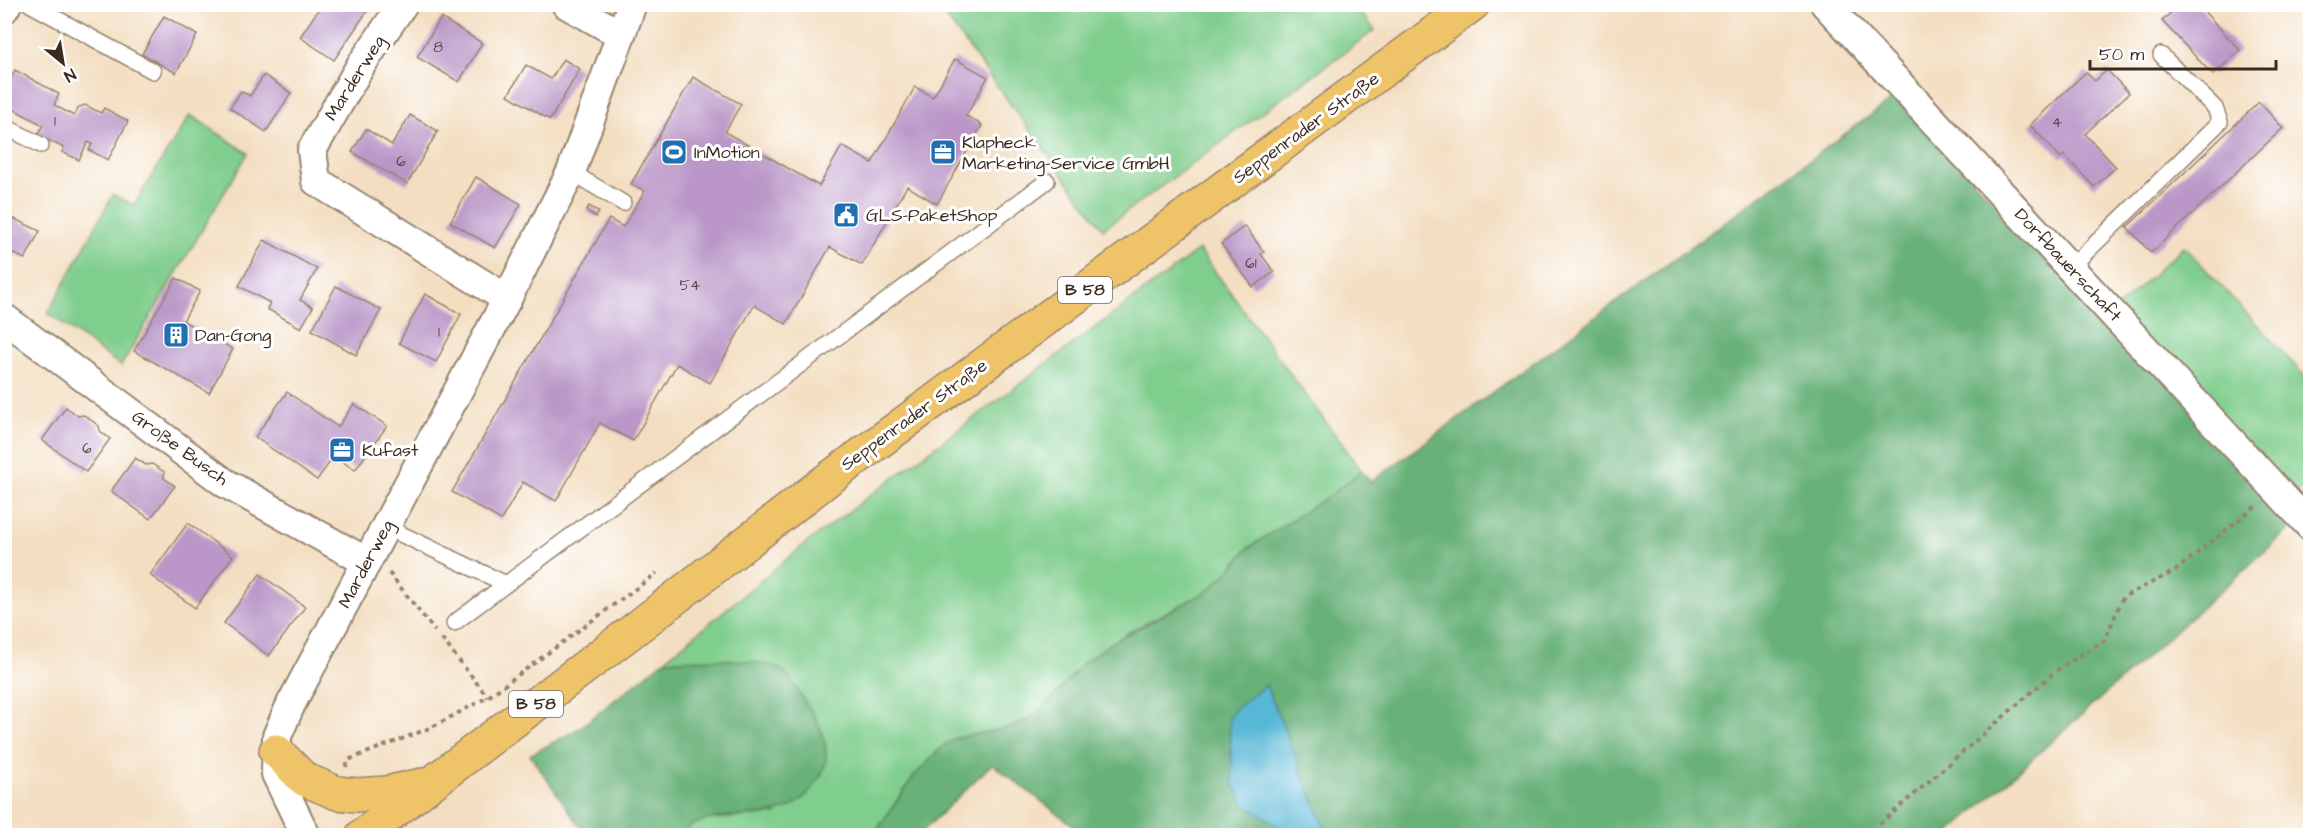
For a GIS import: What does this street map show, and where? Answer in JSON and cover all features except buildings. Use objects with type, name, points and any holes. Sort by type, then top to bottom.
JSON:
[{"type":"main road","name":"Seppenrader Straße","points":[[362,836],[639,626],[826,480],[1473,4]]},
{"type":"main road","points":[[276,751],[304,779],[337,793],[357,795],[386,793],[432,782]]},
{"type":"street","points":[[4,9],[7,4]]},
{"type":"street","name":"Marderweg","points":[[403,4],[361,65],[312,150],[316,181],[507,299]]},
{"type":"street","points":[[566,4],[620,34]]},
{"type":"street","name":"Marderweg","points":[[306,836],[276,774],[277,736],[291,704],[507,299],[571,172],[632,4]]},
{"type":"street","name":"Dorfbauerschaft","points":[[1825,4],[2310,526]]},
{"type":"street","name":"Große Busch","points":[[4,318],[225,483],[367,562]]},
{"type":"lane","points":[[30,4],[153,71]]},
{"type":"lane","points":[[2070,268],[2220,122],[2215,108],[2161,55]]},
{"type":"lane","points":[[4,126],[41,146]]},
{"type":"lane","points":[[571,172],[623,203]]},
{"type":"lane","points":[[454,623],[1047,181]]},
{"type":"lane","points":[[386,527],[506,584]]},
{"type":"path","points":[[1866,836],[2057,670],[2105,640],[2124,597],[2175,572],[2277,490]]},
{"type":"path","points":[[367,562],[387,571],[488,697]]},
{"type":"green space","points":[[937,5],[1353,5],[1375,30],[1103,229]]},
{"type":"green space","points":[[1894,98],[2300,520],[1947,835],[1086,835],[992,764],[919,835],[873,836],[914,776],[944,745],[956,738],[1012,727],[1033,716],[1047,705],[1083,663],[1111,643],[1206,592],[1230,570],[1248,548],[1329,496],[1362,471],[1371,482]]},
{"type":"green space","points":[[190,115],[248,153],[121,366],[48,313],[113,195],[134,205]]},
{"type":"green space","points":[[2184,246],[2310,382],[2310,481],[2292,496],[2115,310]]},
{"type":"green space","points":[[1199,250],[1362,471],[1329,496],[1248,548],[1230,570],[1206,592],[1130,631],[1083,663],[1047,705],[1033,716],[1012,727],[988,733],[914,776],[873,835],[684,835],[687,828],[701,820],[776,814],[665,660],[805,544]]},
{"type":"green space","points":[[726,659],[758,662],[781,670],[790,679],[815,717],[825,742],[826,760],[820,777],[806,796],[791,807],[775,813],[705,820],[687,828],[684,835],[586,835],[530,755],[578,729],[665,660]]},
{"type":"water","points":[[1266,685],[1328,835],[1286,835],[1270,820],[1245,806],[1233,784],[1229,720],[1235,709]]},
{"type":"place","name":"InMotion","points":[[674,152]]},
{"type":"place","name":"Klapheck Marketing-Service GmbH","points":[[943,152]]},
{"type":"place","name":"GLS-PaketShop","points":[[846,215]]},
{"type":"place","name":"Dan-Gong","points":[[176,335]]},
{"type":"place","name":"Kufast","points":[[342,450]]}]
